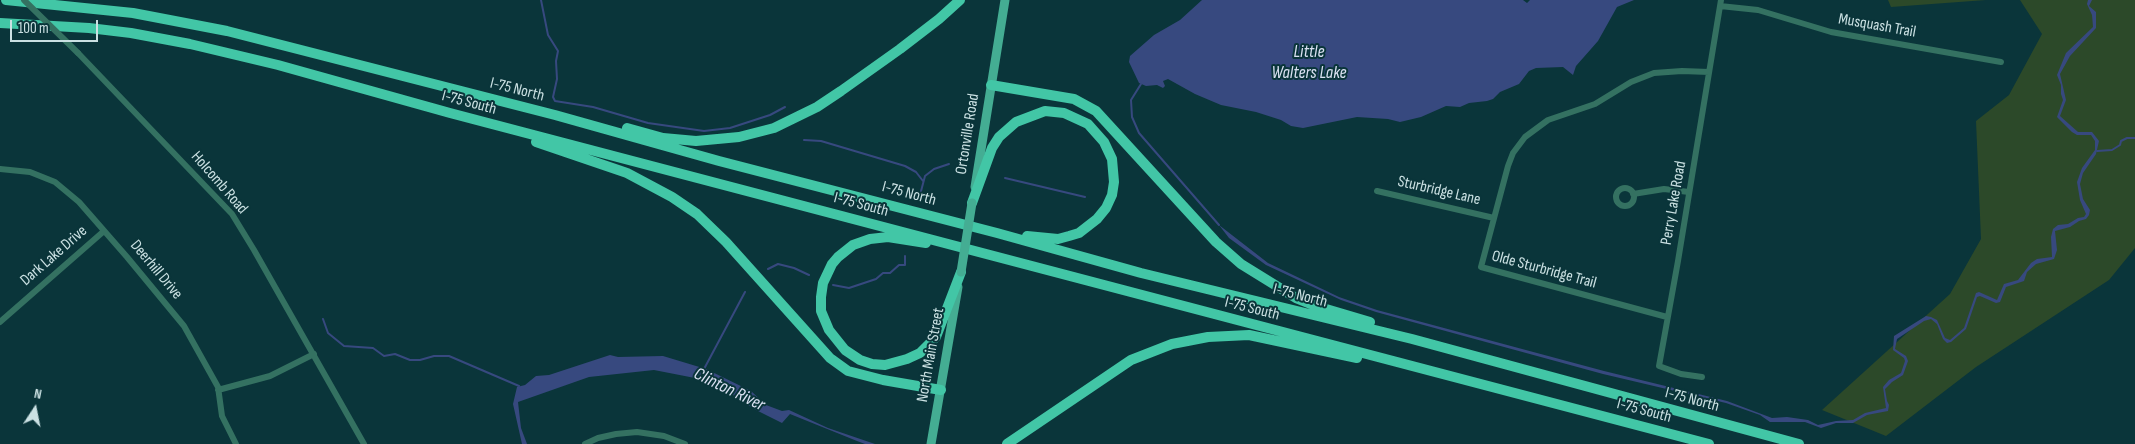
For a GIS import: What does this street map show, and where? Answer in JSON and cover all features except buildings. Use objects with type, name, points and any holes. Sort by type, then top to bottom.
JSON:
[{"type":"highway","name":"I-75 North","points":[[6,0],[133,13],[227,31],[555,115],[719,161],[1140,272],[1412,339],[1798,444]]},
{"type":"highway","points":[[555,115],[586,118],[663,138],[682,140],[711,140],[757,134],[787,123],[818,106],[939,20],[960,0]]},
{"type":"highway","name":"I-75 South","points":[[0,23],[88,28],[190,44],[287,67],[450,113],[1709,444]]},
{"type":"highway","points":[[991,85],[1074,99],[1092,108],[1104,118],[1216,242],[1241,264],[1296,298],[1316,306],[1405,333],[1412,339]]},
{"type":"highway","points":[[972,202],[998,137],[1016,122],[1040,112],[1054,112],[1078,118],[1095,131],[1108,148],[1114,172],[1112,195],[1106,208],[1097,219],[1078,232],[1058,239],[997,233]]},
{"type":"highway","points":[[450,113],[627,173],[666,194],[710,225],[830,358],[840,366],[854,374],[941,390]]},
{"type":"highway","points":[[949,244],[888,237],[870,239],[853,245],[838,257],[823,283],[821,297],[824,319],[837,343],[852,356],[872,364],[884,364],[907,359],[929,345],[936,337],[961,272]]},
{"type":"highway","points":[[1007,444],[1131,360],[1158,348],[1190,339],[1208,336],[1268,338],[1329,353],[1430,371]]},
{"type":"main road","name":"Ortonville Road","points":[[961,272],[1005,0]]},
{"type":"main road","name":"North Main Street","points":[[931,444],[961,272]]},
{"type":"street","name":"Holcomb Road","points":[[24,0],[78,53],[232,214],[364,444]]},
{"type":"street","name":"Musquash Trail","points":[[1720,3],[1758,10],[1840,33],[2001,62]]},
{"type":"street","name":"Perry Lake Road","points":[[1702,377],[1681,374],[1659,366],[1720,3]]},
{"type":"street","name":"Olde Sturbridge Trail","points":[[1667,318],[1481,267],[1513,152],[1524,137],[1548,120],[1595,104],[1631,82],[1654,73],[1682,70],[1709,72]]},
{"type":"street","name":"Deerhill Drive","points":[[0,169],[30,172],[55,182],[79,202],[178,317],[218,390],[222,416],[236,444]]},
{"type":"street","points":[[1634,194],[1664,189],[1689,192]]},
{"type":"street","name":"Sturbridge Lane","points":[[1377,191],[1494,218]]},
{"type":"street","name":"Dark Lake Drive","points":[[0,322],[104,231]]},
{"type":"street","points":[[218,390],[270,376],[314,354]]},
{"type":"street","points":[[585,444],[598,438],[637,432],[664,436],[685,444]]},
{"type":"green space","points":[[1888,0],[1986,0],[1891,7]]},
{"type":"green space","points":[[2020,0],[2135,0],[2135,248],[2109,280],[1976,367],[1886,436],[1822,410],[1950,294],[1981,239],[1976,121],[2009,95],[2042,34]]},
{"type":"water","name":"Little Walters Lake","points":[[1202,0],[1523,0],[1527,3],[1530,0],[1634,0],[1617,7],[1598,41],[1576,66],[1573,75],[1563,67],[1536,68],[1529,71],[1519,84],[1500,92],[1493,99],[1487,101],[1469,103],[1460,107],[1446,106],[1421,117],[1400,122],[1388,119],[1357,117],[1303,128],[1291,126],[1281,120],[1256,112],[1221,105],[1195,94],[1168,79],[1163,81],[1165,86],[1163,88],[1157,85],[1146,86],[1139,83],[1129,62],[1130,56],[1154,35],[1180,20]]},
{"type":"water","points":[[2088,0],[2092,0],[2089,6],[2096,12],[2096,28],[2070,56],[2060,74],[2066,100],[2060,116],[2078,132],[2092,132],[2099,141],[2096,154],[2083,173],[2080,184],[2083,199],[2090,210],[2089,215],[2086,219],[2070,227],[2055,231],[2057,250],[2054,259],[2036,264],[2027,272],[2024,281],[2006,287],[2000,302],[1996,303],[1980,296],[1977,297],[1966,329],[1951,342],[1947,343],[1943,339],[1937,324],[1931,319],[1924,321],[1897,339],[1895,349],[1906,356],[1908,361],[1903,375],[1885,389],[1889,405],[1888,411],[1867,415],[1853,423],[1836,423],[1821,428],[1805,422],[1770,422],[1760,415],[1726,403],[1603,374],[1376,312],[1341,300],[1266,265],[1229,238],[1219,225],[1268,263],[1339,297],[1377,310],[1604,371],[1727,401],[1772,418],[1787,417],[1808,420],[1818,425],[1853,420],[1865,413],[1886,408],[1883,387],[1889,380],[1901,373],[1905,361],[1904,358],[1893,350],[1894,336],[1926,316],[1937,320],[1945,338],[1950,340],[1964,328],[1976,293],[1979,292],[1997,300],[2004,284],[2018,280],[2031,263],[2037,259],[2052,257],[2051,237],[2053,229],[2058,225],[2068,224],[2084,217],[2086,214],[2080,200],[2077,182],[2082,168],[2095,150],[2095,141],[2091,135],[2077,135],[2072,132],[2057,117],[2063,100],[2061,85],[2057,75],[2066,53],[2093,27],[2092,15],[2087,4]]},
{"type":"water","name":"Clinton River","points":[[610,355],[618,357],[663,356],[706,369],[751,391],[766,405],[782,411],[789,410],[828,428],[875,444],[865,444],[790,414],[782,423],[754,409],[730,393],[700,379],[654,370],[589,377],[518,402],[521,428],[527,444],[522,444],[513,404],[517,387],[525,385],[536,376],[549,375]]},
{"type":"waterway","points":[[541,0],[548,35],[558,51],[556,61],[557,79],[553,97],[555,101],[593,107],[648,123],[704,131],[730,128],[770,115],[785,107]]},
{"type":"waterway","points":[[1141,84],[1131,100],[1132,117],[1139,133],[1219,225]]},
{"type":"waterway","points":[[2097,151],[2112,150],[2120,145],[2121,141],[2127,138],[2135,138]]},
{"type":"waterway","points":[[804,140],[821,141],[905,166],[916,172],[923,181]]},
{"type":"waterway","points":[[920,195],[925,176],[934,169],[949,164]]},
{"type":"waterway","points":[[1005,178],[1085,197]]},
{"type":"waterway","points":[[833,285],[849,288],[876,279],[883,273],[890,273],[899,265],[905,265],[905,256]]},
{"type":"waterway","points":[[768,269],[778,264],[794,268],[809,275]]},
{"type":"waterway","name":"Clinton River","points":[[704,369],[745,292]]},
{"type":"waterway","points":[[323,319],[328,333],[344,346],[373,348],[384,356],[395,354],[410,360],[420,360],[434,356],[449,356],[519,386]]}]
